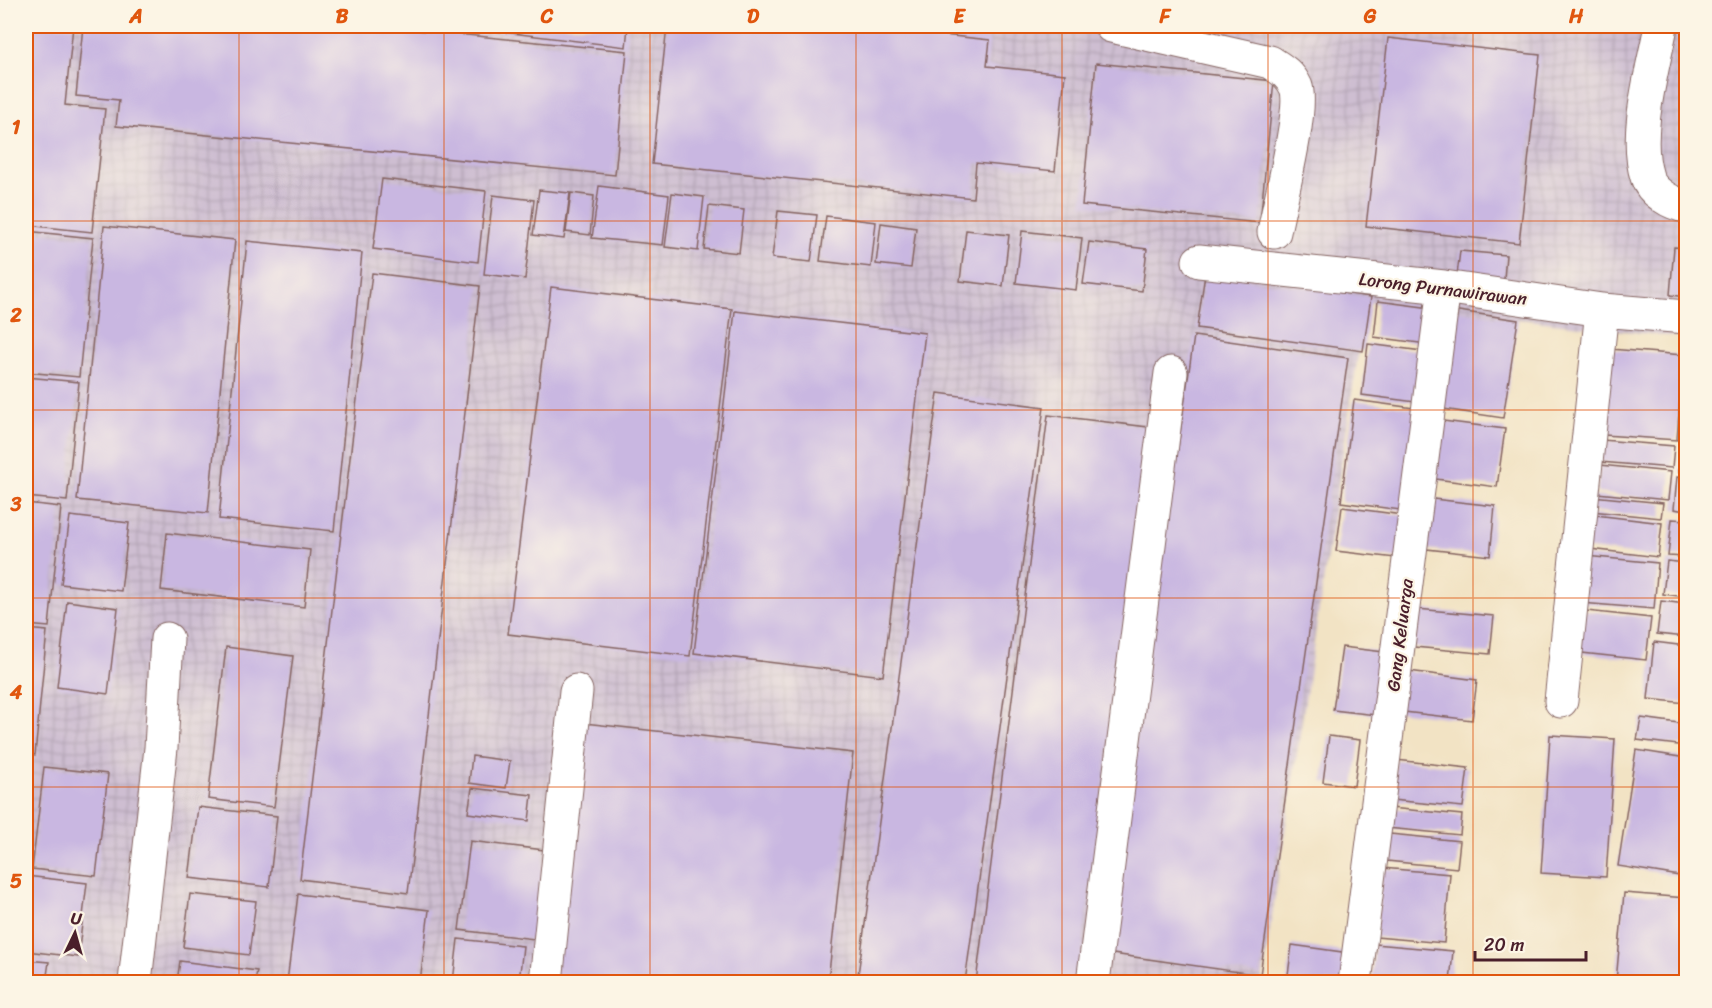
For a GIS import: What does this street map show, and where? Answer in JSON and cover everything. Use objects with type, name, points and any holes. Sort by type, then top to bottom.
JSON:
[{"type":"street","points":[[1111,26],[1270,62],[1290,75],[1297,90],[1297,112],[1274,232]]},
{"type":"street","points":[[1660,26],[1643,148],[1647,179],[1661,196],[1686,206]]},
{"type":"street","name":"Lorong Purnawirawan","points":[[1199,261],[1444,287],[1602,310],[1686,317]]},
{"type":"street","name":"Gang Keluarga","points":[[1356,982],[1444,287]]},
{"type":"street","points":[[1562,701],[1602,310]]},
{"type":"street","points":[[1093,982],[1171,373]]},
{"type":"street","points":[[135,982],[161,748],[167,639]]},
{"type":"street","points":[[546,982],[576,692]]},
{"type":"shaded area","points":[[26,26],[1686,26],[1686,338],[1366,302],[1262,982],[26,982]]},
{"type":"building","points":[[26,26],[73,26],[65,105],[105,109],[92,232],[26,225]]},
{"type":"building","points":[[83,26],[376,26],[627,51],[615,175],[116,126],[119,100],[76,96]]},
{"type":"building","points":[[454,26],[628,26],[626,47]]},
{"type":"building","points":[[667,26],[858,26],[990,40],[987,66],[1065,74],[1055,171],[976,163],[973,198],[652,164]]},
{"type":"building","points":[[1388,38],[1540,55],[1519,243],[1366,226]]},
{"type":"building","points":[[1096,63],[1274,81],[1260,223],[1082,205]]},
{"type":"building","points":[[382,179],[486,191],[478,262],[373,249]]},
{"type":"building","points":[[599,186],[669,195],[663,245],[592,238]]},
{"type":"building","points":[[539,190],[570,193],[564,239],[533,235]]},
{"type":"building","points":[[571,193],[594,196],[590,235],[566,232]]},
{"type":"building","points":[[672,193],[704,197],[698,251],[665,247]]},
{"type":"building","points":[[493,195],[534,200],[525,279],[484,274]]},
{"type":"building","points":[[709,206],[744,210],[739,253],[704,249]]},
{"type":"building","points":[[778,211],[817,215],[811,262],[772,258]]},
{"type":"building","points":[[826,216],[876,222],[871,267],[820,261]]},
{"type":"building","points":[[881,223],[916,228],[911,268],[876,264]]},
{"type":"building","points":[[104,226],[235,240],[208,513],[77,500]]},
{"type":"building","points":[[966,230],[1009,235],[1003,286],[960,281]]},
{"type":"building","points":[[26,231],[93,238],[79,377],[26,372]]},
{"type":"building","points":[[1022,231],[1082,238],[1076,290],[1016,283]]},
{"type":"building","points":[[247,241],[362,253],[334,531],[219,519]]},
{"type":"building","points":[[1089,242],[1147,249],[1142,291],[1083,284]]},
{"type":"building","points":[[1674,247],[1686,248],[1686,297],[1670,295]]},
{"type":"building","points":[[1460,251],[1506,255],[1504,279],[1457,275]]},
{"type":"building","points":[[372,273],[480,286],[408,893],[300,879]]},
{"type":"building","points":[[1205,274],[1371,297],[1363,351],[1197,328]]},
{"type":"building","points":[[551,287],[732,309],[690,656],[508,634]]},
{"type":"building","points":[[1378,301],[1431,308],[1427,344],[1374,337]]},
{"type":"building","points":[[1452,310],[1518,320],[1503,418],[1437,408]]},
{"type":"building","points":[[735,311],[925,333],[883,676],[694,653]]},
{"type":"building","points":[[1194,336],[1348,358],[1260,975],[1106,953]]},
{"type":"building","points":[[1368,344],[1430,352],[1423,403],[1362,395]]},
{"type":"building","points":[[1610,349],[1683,355],[1677,440],[1604,435]]},
{"type":"building","points":[[26,377],[79,382],[67,501],[26,497]]},
{"type":"building","points":[[938,393],[1044,407],[965,982],[857,982]]},
{"type":"building","points":[[1354,400],[1421,409],[1408,511],[1341,502]]},
{"type":"building","points":[[1048,415],[1148,427],[1078,982],[976,982]]},
{"type":"building","points":[[1443,421],[1505,429],[1497,487],[1436,479]]},
{"type":"building","points":[[1602,440],[1674,446],[1672,468],[1600,462]]},
{"type":"building","points":[[1680,452],[1686,452],[1686,474],[1679,473]]},
{"type":"building","points":[[1600,465],[1671,472],[1668,500],[1597,493]]},
{"type":"building","points":[[1677,477],[1686,478],[1686,511],[1674,509]]},
{"type":"building","points":[[1592,496],[1663,503],[1661,518],[1591,511]]},
{"type":"building","points":[[1433,499],[1495,506],[1490,556],[1427,549]]},
{"type":"building","points":[[26,503],[61,507],[49,627],[26,625]]},
{"type":"building","points":[[1342,507],[1410,516],[1404,559],[1336,551]]},
{"type":"building","points":[[1587,514],[1662,523],[1658,557],[1582,548]]},
{"type":"building","points":[[70,516],[129,523],[121,591],[61,584]]},
{"type":"building","points":[[1672,519],[1686,520],[1686,557],[1668,556]]},
{"type":"building","points":[[167,533],[310,550],[304,607],[161,590]]},
{"type":"building","points":[[1585,556],[1658,563],[1654,609],[1581,603]]},
{"type":"building","points":[[1667,561],[1686,563],[1686,597],[1663,594]]},
{"type":"building","points":[[67,601],[118,608],[108,694],[57,687]]},
{"type":"building","points":[[1661,601],[1686,604],[1686,637],[1657,634]]},
{"type":"building","points":[[1417,609],[1494,616],[1490,654],[1414,647]]},
{"type":"building","points":[[1577,610],[1651,618],[1646,660],[1573,652]]},
{"type":"building","points":[[26,629],[47,631],[35,755],[26,754]]},
{"type":"building","points":[[1654,642],[1686,646],[1686,703],[1648,699]]},
{"type":"building","points":[[226,647],[293,656],[274,807],[208,799]]},
{"type":"building","points":[[1342,647],[1384,652],[1376,715],[1333,710]]},
{"type":"building","points":[[1401,670],[1477,680],[1472,720],[1396,711]]},
{"type":"building","points":[[1641,718],[1686,724],[1686,746],[1637,740]]},
{"type":"building","points":[[584,723],[853,753],[828,982],[555,982]]},
{"type":"building","points":[[1550,735],[1615,739],[1606,877],[1541,873]]},
{"type":"building","points":[[1329,736],[1360,740],[1354,786],[1323,782]]},
{"type":"building","points":[[1636,750],[1686,758],[1686,877],[1618,866]]},
{"type":"building","points":[[472,756],[510,761],[506,788],[469,783]]},
{"type":"building","points":[[26,759],[31,760],[27,794],[26,794]]},
{"type":"building","points":[[1396,760],[1468,768],[1463,807],[1392,800]]},
{"type":"building","points":[[44,767],[108,774],[96,876],[32,869]]},
{"type":"building","points":[[472,788],[532,795],[529,821],[468,813]]},
{"type":"building","points":[[198,807],[277,816],[269,887],[189,878]]},
{"type":"building","points":[[1390,808],[1462,815],[1460,835],[1387,828]]},
{"type":"building","points":[[1390,834],[1460,841],[1457,868],[1387,861]]},
{"type":"building","points":[[470,841],[544,850],[534,939],[459,930]]},
{"type":"building","points":[[1382,868],[1450,874],[1444,943],[1376,937]]},
{"type":"building","points":[[26,876],[87,883],[78,957],[26,951]]},
{"type":"building","points":[[1624,893],[1686,898],[1686,982],[1616,982]]},
{"type":"building","points":[[190,894],[256,901],[249,955],[183,947]]},
{"type":"building","points":[[298,894],[429,910],[420,982],[287,982]]},
{"type":"building","points":[[458,939],[523,946],[519,982],[453,982]]},
{"type":"building","points":[[1375,944],[1453,951],[1450,982],[1371,982]]},
{"type":"building","points":[[1292,945],[1349,953],[1345,982],[1287,982]]},
{"type":"building","points":[[26,960],[49,962],[46,982],[26,982]]},
{"type":"building","points":[[180,961],[257,971],[255,982],[177,982]]}]
